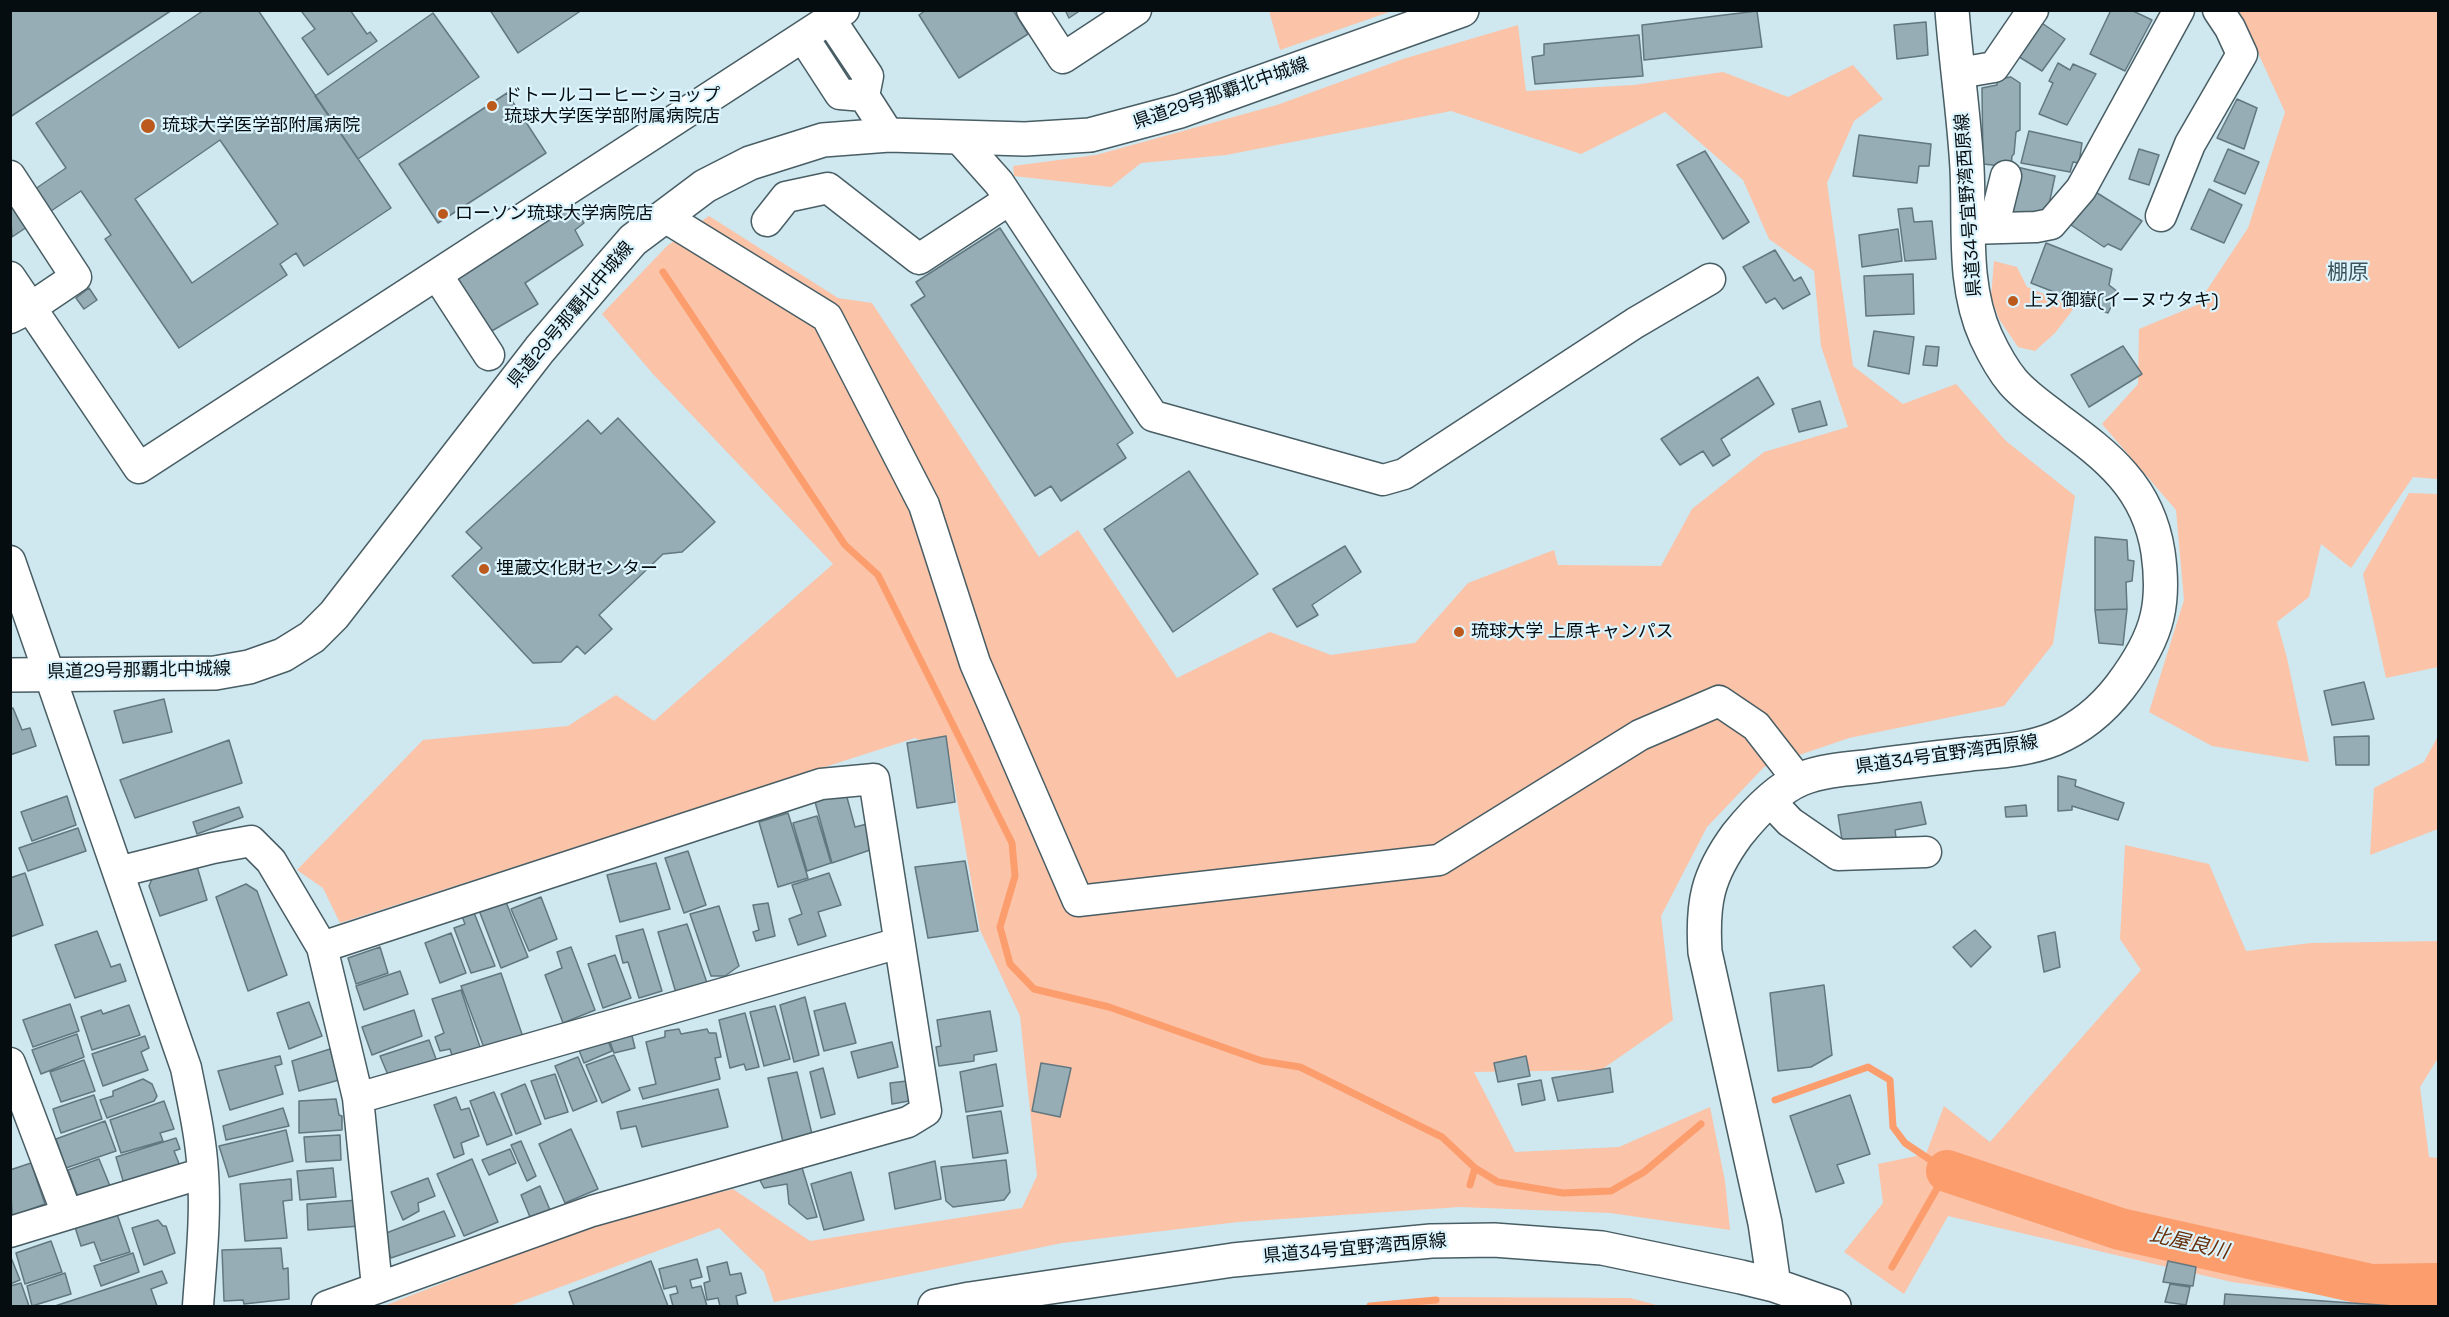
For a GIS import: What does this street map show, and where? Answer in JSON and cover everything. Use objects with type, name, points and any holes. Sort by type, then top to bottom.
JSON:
[{"type":"main road","name":"県道29号那覇北中城線","points":[[10,675],[214,673],[249,667],[283,655],[312,637],[334,615],[540,350],[633,240],[705,186],[750,163],[823,140],[889,135],[1025,139],[1090,135],[1180,111],[1462,10]]},
{"type":"main road","name":"県道34号宜野湾西原線","points":[[1773,1285],[1765,1223],[1707,963],[1703,918],[1710,882],[1725,853],[1745,825],[1770,801],[1798,780],[1855,768],[2012,750],[2054,739],[2094,715],[2112,697],[2141,658],[2157,617],[2161,576],[2153,527],[2142,500],[2116,466],[2032,400],[2012,381],[1985,335],[1977,311],[1970,270],[1981,229],[1967,169],[1952,10]]},
{"type":"main road","name":"県道34号宜野湾西原線","points":[[935,1306],[971,1303],[1233,1260],[1431,1241],[1494,1240],[1602,1248],[1773,1285],[1834,1306]]},
{"type":"street","points":[[1032,10],[1063,58],[1136,10]]},
{"type":"street","points":[[1959,73],[1994,67],[2033,10]]},
{"type":"street","points":[[2006,176],[1981,229],[2036,227],[2051,224],[2081,189],[2179,10]]},
{"type":"street","points":[[2161,216],[2190,144],[2242,54],[2230,28],[2218,10]]},
{"type":"street","points":[[10,277],[20,313],[139,468],[837,15],[868,76],[864,96],[889,135]]},
{"type":"street","points":[[803,37],[840,94],[864,96]]},
{"type":"street","points":[[958,137],[999,183],[1153,416],[1383,480],[1404,474],[1644,318],[1710,279]]},
{"type":"street","points":[[10,176],[76,277],[20,313]]},
{"type":"street","points":[[767,221],[786,197],[828,188],[919,259],[1010,200]]},
{"type":"street","points":[[663,216],[827,318],[924,505],[975,663],[1078,901],[1439,860],[1640,735],[1719,701],[1756,726],[1798,780]]},
{"type":"street","points":[[437,275],[489,355]]},
{"type":"street","points":[[10,561],[51,673],[186,1068],[196,1115],[203,1173],[204,1221],[198,1306]]},
{"type":"street","points":[[322,947],[821,784],[874,779],[926,1111],[908,1122],[592,1211],[327,1306]]},
{"type":"street","points":[[1770,801],[1790,822],[1838,855],[1926,852]]},
{"type":"street","points":[[118,872],[213,848],[251,841],[272,861],[322,947],[358,1098],[377,1287]]},
{"type":"street","points":[[358,1098],[899,943]]},
{"type":"street","points":[[10,1063],[67,1214]]},
{"type":"street","points":[[10,1232],[203,1173]]},
{"type":"shaded area","points":[[1269,10],[1392,11],[1280,50]]},
{"type":"shaded area","points":[[2239,11],[2438,11],[2438,479],[2413,477],[2351,568],[2321,544],[2309,597],[2277,622],[2309,762],[2212,746],[2149,712],[2184,600],[2176,510],[2102,424],[2138,384],[2139,329],[2197,305],[2248,228],[2285,112]]},
{"type":"shaded area","name":"琉球大学 上原キャンパス","points":[[1518,25],[1526,91],[1634,85],[1723,72],[1788,97],[1853,65],[1883,99],[1854,121],[1827,183],[1853,366],[1903,404],[1956,384],[2006,441],[2075,496],[2053,644],[2004,706],[1849,738],[1764,767],[1707,827],[1661,916],[1673,1020],[1601,1070],[1474,1072],[1515,1152],[1619,1147],[1710,1107],[1725,1181],[1730,1230],[1610,1213],[1460,1207],[1238,1222],[1062,1243],[774,1302],[764,1272],[719,1228],[509,1306],[384,1306],[605,1220],[733,1189],[810,1241],[1022,1208],[1037,1176],[1020,1016],[980,930],[949,755],[915,738],[340,923],[323,888],[297,870],[423,740],[568,726],[616,695],[654,721],[833,564],[653,374],[602,314],[667,246],[709,216],[838,298],[872,303],[1039,557],[1078,530],[1177,678],[1270,632],[1331,655],[1415,643],[1468,583],[1554,550],[1558,565],[1661,566],[1692,509],[1764,452],[1848,427],[1821,346],[1814,271],[1769,239],[1743,180],[1665,112],[1581,154],[1451,111],[1226,155],[1141,163],[1111,187],[1014,176],[1013,166],[1096,155],[1277,105],[1403,59]]},
{"type":"shaded area","points":[[1994,261],[2017,267],[2027,287],[2075,307],[2055,333],[2035,351],[2018,347],[1999,319],[1991,297]]},
{"type":"shaded area","points":[[2409,493],[2438,494],[2438,667],[2386,678],[2363,574]]},
{"type":"shaded area","points":[[2438,736],[2438,829],[2370,855],[2374,788],[2424,762]]},
{"type":"shaded area","points":[[2125,845],[2209,864],[2246,951],[2311,943],[2438,941],[2438,1058],[2420,1087],[2429,1157],[2438,1158],[2438,1299],[2395,1304],[2232,1282],[1948,1216],[1904,1294],[1844,1252],[1883,1203],[1878,1164],[1926,1154],[1944,1106],[1990,1142],[2141,970],[2120,939]]},
{"type":"shaded area","points":[[1438,1297],[1630,1298],[1660,1306],[1359,1306]]},
{"type":"building","points":[[10,10],[172,10],[10,117]]},
{"type":"building","name":"琉球大学医学部附属病院","points":[[204,10],[258,10],[391,208],[304,266],[296,253],[280,264],[287,275],[179,348],[105,239],[111,235],[81,191],[12,237],[10,206],[66,168],[36,123]],"holes":[[[220,140],[278,224],[192,283],[135,199]]]},
{"type":"building","points":[[305,10],[350,10],[367,34],[370,32],[377,41],[328,75],[302,38],[315,29],[302,12]]},
{"type":"building","points":[[490,10],[582,10],[518,53]]},
{"type":"building","points":[[926,10],[1013,10],[1028,34],[959,78],[919,15]]},
{"type":"building","points":[[1065,10],[1081,10],[1069,18]]},
{"type":"building","points":[[2111,10],[2131,10],[2152,20],[2125,71],[2090,54]]},
{"type":"building","points":[[1757,11],[1762,47],[1644,60],[1642,25]]},
{"type":"building","points":[[433,13],[479,77],[358,159],[315,96]]},
{"type":"building","points":[[2039,21],[2065,39],[2042,71],[2016,55]]},
{"type":"building","points":[[1926,22],[1928,55],[1897,59],[1894,25]]},
{"type":"building","points":[[1639,35],[1643,76],[1535,84],[1532,57],[1544,55],[1544,44]]},
{"type":"building","points":[[2058,63],[2070,70],[2073,64],[2096,74],[2067,125],[2039,114],[2053,83],[2049,81]]},
{"type":"building","points":[[2011,77],[2020,83],[2020,130],[2016,132],[2011,167],[1983,164],[1982,88],[1997,85],[1997,79]]},
{"type":"building","points":[[507,93],[546,153],[438,223],[399,164]]},
{"type":"building","points":[[2237,99],[2257,108],[2244,149],[2217,138]]},
{"type":"building","points":[[2029,131],[2082,143],[2079,163],[2073,162],[2070,172],[2021,163]]},
{"type":"building","points":[[1859,135],[1931,144],[1929,166],[1919,166],[1917,183],[1853,176]]},
{"type":"building","points":[[2139,149],[2159,155],[2149,185],[2129,179]]},
{"type":"building","points":[[2228,149],[2259,162],[2245,194],[2214,181]]},
{"type":"building","points":[[1705,151],[1749,222],[1723,239],[1677,165]]},
{"type":"building","points":[[2017,167],[2055,176],[2046,219],[2007,213]]},
{"type":"building","points":[[2209,189],[2242,205],[2224,243],[2191,229]]},
{"type":"building","points":[[2094,191],[2142,221],[2121,250],[2108,244],[2104,247],[2071,225]]},
{"type":"building","points":[[571,203],[584,223],[575,230],[583,245],[525,283],[538,304],[490,332],[453,276]]},
{"type":"building","points":[[1912,208],[1914,222],[1932,221],[1936,259],[1905,261],[1898,209]]},
{"type":"building","points":[[1000,228],[1133,433],[1117,444],[1126,458],[1061,501],[1051,486],[1035,496],[911,305],[925,296],[916,282]]},
{"type":"building","points":[[1898,229],[1902,261],[1862,267],[1859,235]]},
{"type":"building","points":[[2046,243],[2112,269],[2109,285],[2118,292],[2108,313],[2031,283]]},
{"type":"building","points":[[1775,250],[1794,281],[1801,277],[1810,294],[1783,309],[1775,298],[1766,303],[1743,267]]},
{"type":"building","points":[[1913,274],[1914,314],[1866,316],[1864,276]]},
{"type":"building","points":[[89,288],[97,300],[84,309],[76,298]]},
{"type":"building","points":[[1874,331],[1914,337],[1909,374],[1868,366]]},
{"type":"building","points":[[1926,346],[1939,347],[1937,366],[1923,365]]},
{"type":"building","points":[[2123,346],[2142,374],[2089,407],[2071,375]]},
{"type":"building","points":[[1758,377],[1774,404],[1721,439],[1730,455],[1713,466],[1703,451],[1680,465],[1661,439]]},
{"type":"building","points":[[1820,401],[1827,425],[1799,432],[1792,409]]},
{"type":"building","points":[[618,418],[715,522],[682,552],[663,554],[599,615],[612,629],[585,654],[577,646],[561,662],[533,663],[452,576],[482,548],[466,532],[588,420],[601,434]]},
{"type":"building","points":[[1189,471],[1258,574],[1173,632],[1104,529]]},
{"type":"building","points":[[2095,537],[2127,540],[2128,560],[2134,561],[2132,581],[2126,582],[2127,609],[2095,610]]},
{"type":"building","points":[[1345,546],[1361,572],[1312,605],[1318,615],[1297,627],[1273,589]]},
{"type":"building","points":[[2127,609],[2123,645],[2099,643],[2095,610]]},
{"type":"building","points":[[2364,682],[2374,719],[2332,725],[2324,691]]},
{"type":"building","points":[[164,699],[172,732],[123,743],[114,711]]},
{"type":"building","points":[[13,708],[22,730],[30,728],[36,746],[10,755],[10,709]]},
{"type":"building","points":[[946,736],[955,802],[917,808],[907,743]]},
{"type":"building","points":[[2369,736],[2369,765],[2336,765],[2334,737]]},
{"type":"building","points":[[229,740],[242,783],[135,818],[120,780]]},
{"type":"building","points":[[2058,776],[2076,780],[2075,786],[2124,803],[2118,820],[2072,806],[2072,810],[2058,811]]},
{"type":"building","points":[[845,790],[855,827],[867,824],[873,849],[832,863],[814,798]]},
{"type":"building","points":[[67,796],[76,825],[32,841],[21,812]]},
{"type":"building","points":[[1921,802],[1926,824],[1895,830],[1896,838],[1843,846],[1838,815]]},
{"type":"building","points":[[2026,805],[2027,816],[2006,817],[2005,807]]},
{"type":"building","points":[[239,807],[243,817],[197,834],[193,822]]},
{"type":"building","points":[[788,813],[808,878],[778,887],[759,822]]},
{"type":"building","points":[[817,816],[831,863],[807,871],[793,823]]},
{"type":"building","points":[[78,828],[86,851],[28,871],[19,848]]},
{"type":"building","points":[[688,851],[706,905],[684,913],[665,858]]},
{"type":"building","points":[[965,861],[978,931],[928,938],[915,867]]},
{"type":"building","points":[[196,863],[207,900],[160,916],[149,886],[152,879]]},
{"type":"building","points":[[656,863],[670,909],[620,922],[607,875]]},
{"type":"building","points":[[25,873],[43,925],[10,937],[10,878]]},
{"type":"building","points":[[829,873],[841,905],[818,912],[826,936],[798,945],[789,919],[802,914],[792,885]]},
{"type":"building","points":[[246,884],[257,891],[287,975],[248,991],[216,897]]},
{"type":"building","points":[[504,897],[528,957],[501,968],[477,905]]},
{"type":"building","points":[[541,897],[557,939],[529,951],[511,909]]},
{"type":"building","points":[[768,903],[775,936],[756,941],[753,932],[759,930],[753,905]]},
{"type":"building","points":[[471,905],[495,966],[471,973],[454,928],[465,924],[459,909]]},
{"type":"building","points":[[719,906],[739,966],[725,976],[711,976],[690,914]]},
{"type":"building","points":[[687,924],[707,983],[676,993],[658,932]]},
{"type":"building","points":[[643,929],[662,991],[639,998],[628,962],[623,963],[616,936]]},
{"type":"building","points":[[1975,930],[1991,947],[1971,967],[1953,947]]},
{"type":"building","points":[[97,931],[111,967],[120,964],[126,981],[75,998],[55,945]]},
{"type":"building","points":[[2055,932],[2060,967],[2044,972],[2038,936]]},
{"type":"building","points":[[451,933],[466,973],[440,983],[425,943]]},
{"type":"building","points":[[380,947],[388,973],[356,984],[348,958]]},
{"type":"building","points":[[571,947],[595,1010],[563,1023],[545,975],[562,968],[557,952]]},
{"type":"building","points":[[615,955],[631,998],[603,1008],[588,964]]},
{"type":"building","points":[[400,971],[408,994],[364,1010],[356,986]]},
{"type":"building","points":[[501,973],[524,1040],[486,1053],[461,986]]},
{"type":"building","points":[[1824,985],[1832,1055],[1811,1067],[1778,1071],[1770,993]]},
{"type":"building","points":[[461,990],[483,1056],[455,1065],[450,1049],[440,1051],[435,1037],[444,1033],[432,999]]},
{"type":"building","points":[[805,997],[819,1055],[794,1062],[780,1005]]},
{"type":"building","points":[[309,1002],[322,1036],[289,1049],[277,1013]]},
{"type":"building","points":[[845,1003],[856,1043],[824,1051],[814,1011]]},
{"type":"building","points":[[70,1004],[79,1031],[33,1047],[23,1020]]},
{"type":"building","points":[[129,1005],[140,1035],[92,1050],[81,1017],[101,1010],[103,1014]]},
{"type":"building","points":[[775,1006],[790,1059],[764,1066],[750,1012]]},
{"type":"building","points":[[414,1010],[422,1036],[372,1055],[362,1027]]},
{"type":"building","points":[[990,1011],[997,1051],[974,1055],[974,1061],[939,1066],[936,1047],[941,1046],[937,1020]]},
{"type":"building","points":[[745,1013],[759,1067],[746,1070],[744,1064],[730,1068],[719,1020]]},
{"type":"building","points":[[629,1024],[635,1048],[614,1053],[606,1031]]},
{"type":"building","points":[[679,1029],[681,1034],[707,1029],[709,1033],[716,1033],[721,1057],[715,1058],[720,1079],[643,1099],[639,1088],[656,1084],[646,1042],[665,1037],[665,1031]]},
{"type":"building","points":[[604,1030],[612,1051],[584,1063],[575,1040]]},
{"type":"building","points":[[77,1034],[84,1057],[41,1074],[32,1050]]},
{"type":"building","points":[[145,1036],[149,1048],[141,1052],[148,1070],[103,1086],[92,1054]]},
{"type":"building","points":[[429,1040],[439,1067],[391,1082],[380,1056]]},
{"type":"building","points":[[892,1042],[898,1067],[858,1078],[851,1052]]},
{"type":"building","points":[[330,1049],[339,1080],[299,1091],[292,1061]]},
{"type":"building","points":[[614,1055],[630,1090],[602,1103],[586,1065]]},
{"type":"building","points":[[280,1056],[282,1064],[275,1066],[283,1094],[230,1110],[218,1071]]},
{"type":"building","points":[[1526,1056],[1530,1076],[1498,1082],[1494,1063]]},
{"type":"building","points":[[578,1057],[597,1101],[573,1111],[555,1066]]},
{"type":"building","points":[[84,1060],[95,1091],[61,1102],[50,1072]]},
{"type":"building","points":[[1041,1063],[1071,1068],[1060,1117],[1032,1111]]},
{"type":"building","points":[[996,1064],[1003,1106],[966,1112],[960,1072]]},
{"type":"building","points":[[823,1068],[835,1114],[821,1118],[810,1072]]},
{"type":"building","points":[[1610,1068],[1613,1092],[1558,1101],[1552,1078]]},
{"type":"building","points":[[797,1072],[812,1134],[783,1142],[768,1078]]},
{"type":"building","points":[[555,1074],[568,1112],[545,1119],[531,1081]]},
{"type":"building","points":[[143,1079],[152,1084],[157,1096],[154,1101],[107,1118],[100,1100],[113,1096],[113,1091]]},
{"type":"building","points":[[1541,1080],[1545,1100],[1522,1105],[1518,1084]]},
{"type":"building","points":[[907,1081],[909,1101],[892,1104],[890,1083]]},
{"type":"building","points":[[525,1084],[541,1124],[516,1134],[501,1094]]},
{"type":"building","points":[[718,1089],[728,1127],[642,1147],[636,1126],[621,1129],[617,1112]]},
{"type":"building","points":[[494,1092],[512,1135],[487,1145],[470,1101]]},
{"type":"building","points":[[94,1095],[102,1119],[61,1133],[53,1109]]},
{"type":"building","points":[[1850,1095],[1870,1154],[1837,1165],[1844,1183],[1816,1192],[1790,1116]]},
{"type":"building","points":[[456,1097],[461,1110],[469,1108],[479,1136],[461,1143],[464,1154],[454,1158],[434,1105]]},
{"type":"building","points":[[336,1099],[339,1115],[342,1116],[342,1130],[299,1133],[299,1101]]},
{"type":"building","points":[[164,1101],[174,1129],[160,1133],[163,1141],[121,1153],[110,1120]]},
{"type":"building","points":[[283,1108],[289,1126],[226,1140],[223,1126]]},
{"type":"building","points":[[1001,1111],[1008,1153],[973,1158],[967,1116]]},
{"type":"building","points":[[105,1121],[116,1151],[66,1168],[56,1139]]},
{"type":"building","points":[[571,1129],[598,1189],[565,1203],[539,1144]]},
{"type":"building","points":[[286,1130],[293,1161],[229,1177],[219,1146]]},
{"type":"building","points":[[340,1135],[341,1160],[306,1162],[304,1137]]},
{"type":"building","points":[[176,1138],[180,1149],[174,1151],[180,1166],[124,1184],[116,1157]]},
{"type":"building","points":[[521,1141],[536,1176],[527,1181],[511,1145]]},
{"type":"building","points":[[510,1149],[516,1163],[489,1175],[482,1160]]},
{"type":"building","points":[[99,1159],[110,1186],[78,1197],[68,1170]]},
{"type":"building","points":[[472,1159],[498,1222],[464,1236],[437,1174]]},
{"type":"building","points":[[1006,1160],[1010,1192],[1004,1200],[953,1207],[946,1201],[941,1167]]},
{"type":"building","points":[[800,1161],[817,1217],[807,1219],[789,1204],[787,1184],[764,1188],[756,1173]]},
{"type":"building","points":[[935,1161],[941,1199],[895,1209],[889,1173]]},
{"type":"building","points":[[31,1163],[45,1204],[12,1216],[10,1170]]},
{"type":"building","points":[[333,1168],[336,1197],[300,1200],[297,1171]]},
{"type":"building","points":[[851,1172],[864,1220],[824,1230],[811,1184]]},
{"type":"building","points":[[428,1178],[435,1196],[418,1203],[419,1211],[403,1220],[391,1192]]},
{"type":"building","points":[[291,1179],[292,1200],[283,1201],[287,1238],[245,1241],[240,1184]]},
{"type":"building","points":[[540,1186],[550,1210],[530,1217],[521,1195]]},
{"type":"building","points":[[358,1200],[360,1226],[308,1230],[307,1204]]},
{"type":"building","points":[[116,1211],[130,1252],[101,1261],[94,1242],[81,1246],[74,1224]]},
{"type":"building","points":[[444,1211],[455,1236],[391,1258],[381,1235]]},
{"type":"building","points":[[158,1220],[166,1226],[175,1253],[144,1265],[132,1228]]},
{"type":"building","points":[[51,1241],[62,1272],[25,1284],[16,1253]]},
{"type":"building","points":[[281,1248],[283,1269],[288,1268],[289,1299],[244,1304],[243,1300],[224,1301],[222,1250]]},
{"type":"building","points":[[133,1253],[139,1272],[101,1286],[94,1266]]},
{"type":"building","points":[[10,1255],[20,1280],[10,1284]]},
{"type":"building","points":[[697,1259],[702,1277],[690,1280],[692,1288],[701,1286],[707,1306],[673,1306],[670,1295],[678,1293],[676,1286],[664,1289],[659,1269]]},
{"type":"building","points":[[651,1261],[668,1306],[574,1306],[569,1292]]},
{"type":"building","points":[[2168,1261],[2196,1267],[2193,1286],[2163,1282]]},
{"type":"building","points":[[727,1262],[730,1275],[741,1273],[746,1293],[736,1296],[738,1306],[720,1306],[718,1298],[707,1300],[704,1283],[710,1281],[707,1267]]},
{"type":"building","points":[[162,1271],[167,1283],[151,1289],[157,1306],[55,1306]]},
{"type":"building","points":[[65,1273],[71,1294],[32,1306],[27,1286]]},
{"type":"building","points":[[21,1283],[29,1306],[10,1306],[10,1286]]},
{"type":"building","points":[[2170,1284],[2190,1287],[2186,1305],[2165,1302]]},
{"type":"building","points":[[2225,1294],[2394,1306],[2224,1306]]},
{"type":"waterway","points":[[663,272],[845,545],[878,575],[1012,843],[1015,876],[1000,927],[1010,964],[1034,989],[1109,1007],[1262,1061],[1300,1067],[1442,1137],[1475,1168],[1498,1182],[1563,1193],[1611,1191],[1644,1172],[1701,1124]]},
{"type":"waterway","points":[[1775,1100],[1868,1067],[1890,1080],[1893,1127],[1905,1143],[1947,1171],[1892,1267]]},
{"type":"waterway","points":[[1470,1185],[1475,1168]]},
{"type":"waterway","name":"比屋良川","points":[[1947,1171],[2120,1229],[2371,1285],[2438,1284]]},
{"type":"waterway","points":[[1370,1306],[1436,1300]]},
{"type":"place","name":"ドトールコーヒーショップ 琉球大学医学部附属病院店","points":[[492,106]]},
{"type":"place","name":"琉球大学医学部附属病院","points":[[148,126]]},
{"type":"place","name":"ローソン琉球大学病院店","points":[[443,214]]},
{"type":"place","name":"上ヌ御嶽(イーヌウタキ)","points":[[2013,301]]},
{"type":"place","name":"埋蔵文化財センター","points":[[484,569]]},
{"type":"place","name":"琉球大学 上原キャンパス","points":[[1459,632]]},
{"type":"district","name":"棚原","points":[[2348,273]]}]
